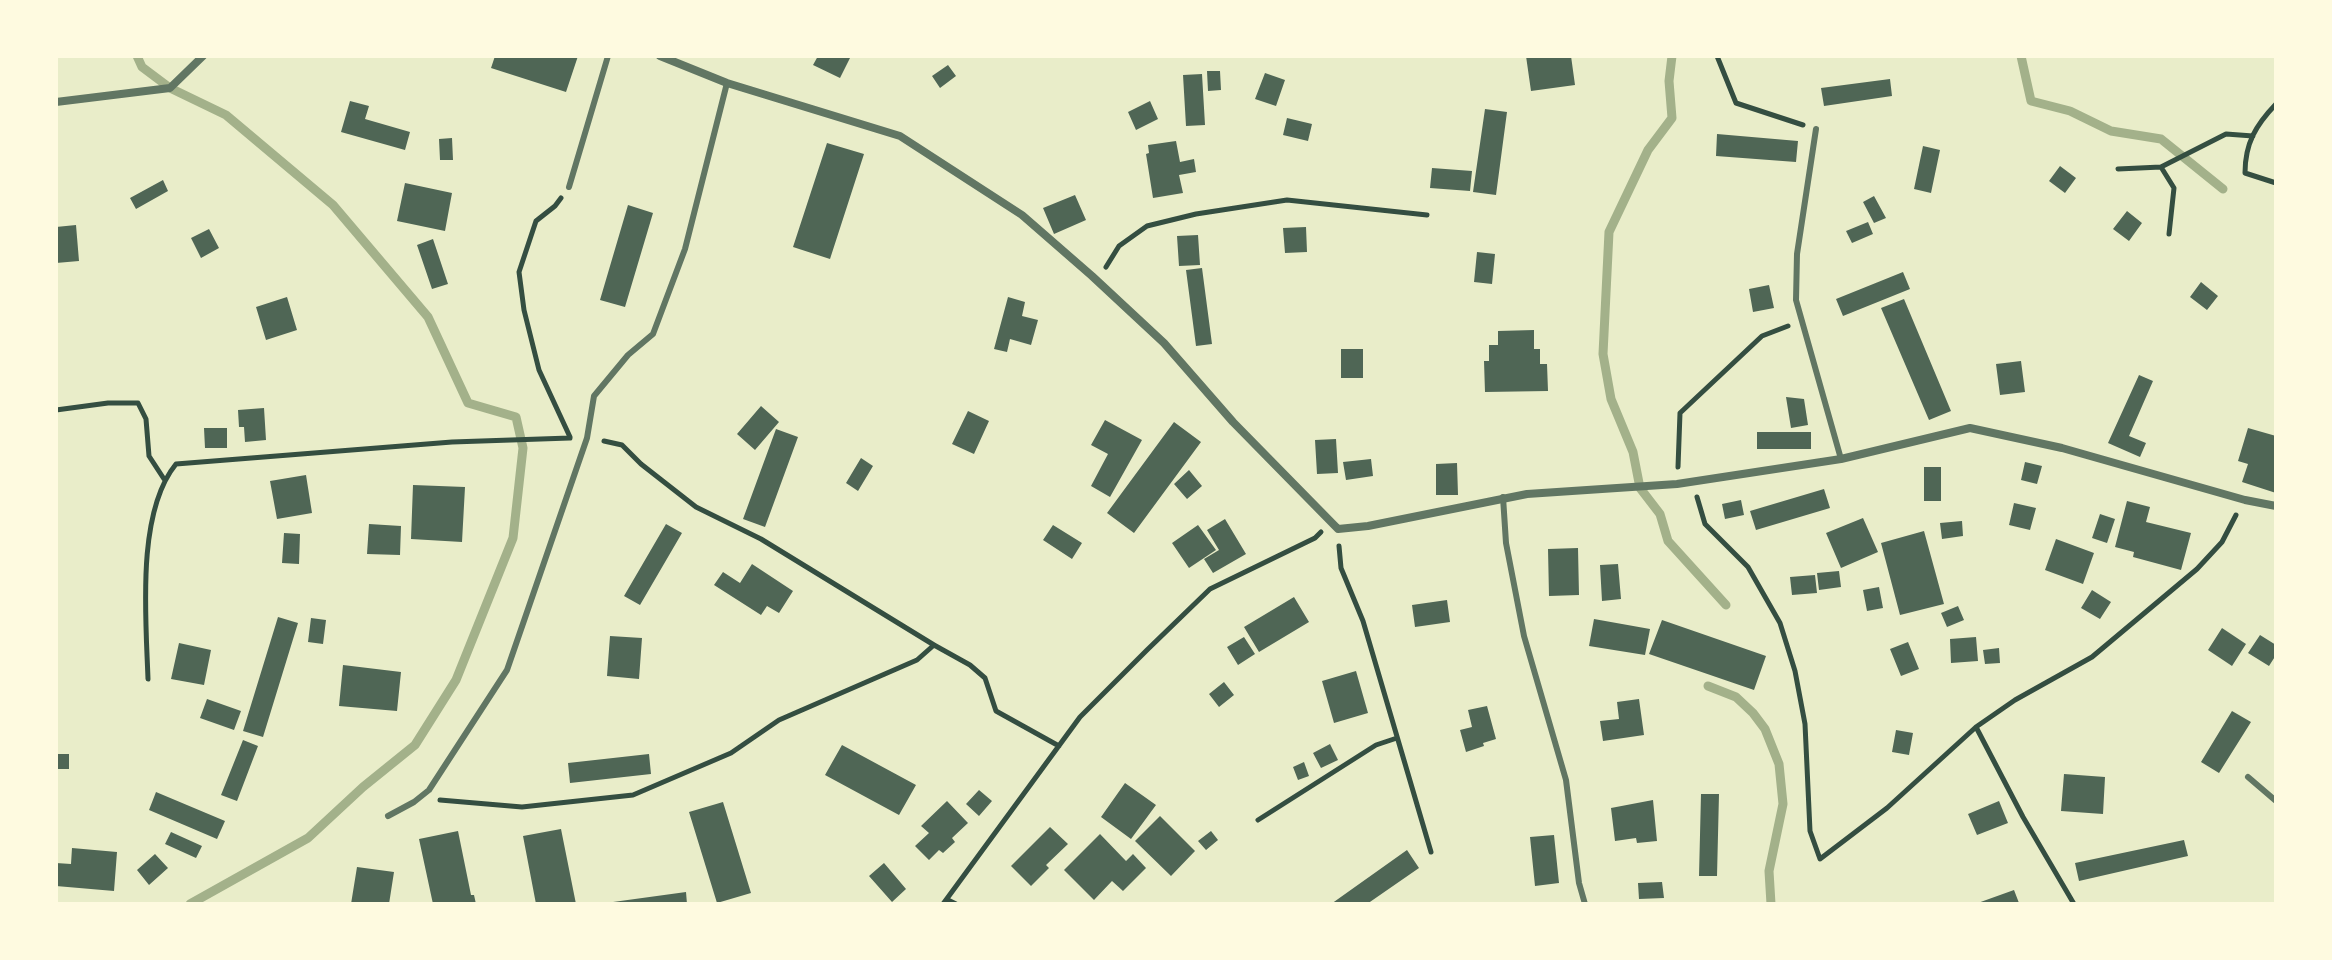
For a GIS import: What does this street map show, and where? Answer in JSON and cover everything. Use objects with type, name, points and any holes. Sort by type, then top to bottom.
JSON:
[{"type":"street","points":[[56,102],[170,88],[203,56]]},
{"type":"street","points":[[660,56],[727,83],[900,136],[1022,215],[1164,343],[1233,422],[1338,529],[1368,526],[1503,497],[1677,484],[1841,459],[1970,428],[2062,448],[2276,506]]},
{"type":"lane","points":[[569,187],[608,56]]},
{"type":"lane","points":[[388,816],[429,790],[507,670],[587,438],[594,396],[628,355],[653,334],[685,249],[727,83]]},
{"type":"lane","points":[[1816,129],[1797,254],[1796,300],[1841,459]]},
{"type":"lane","points":[[1503,497],[1506,543],[1524,636],[1566,780],[1579,883],[1585,904]]},
{"type":"lane","points":[[2248,777],[2276,801]]},
{"type":"path","points":[[1717,56],[1736,103],[1816,129]]},
{"type":"path","points":[[2276,104],[2260,121],[2245,153],[2245,173],[2276,183]]},
{"type":"path","points":[[2118,169],[2161,167],[2226,134],[2253,136]]},
{"type":"path","points":[[2161,167],[2174,188],[2169,234]]},
{"type":"path","points":[[569,187],[555,206],[536,221],[519,272],[524,310],[539,370],[570,438]]},
{"type":"path","points":[[1098,281],[1119,246],[1147,226],[1196,214],[1287,200],[1427,215]]},
{"type":"path","points":[[1677,484],[1680,413],[1762,336],[1801,321]]},
{"type":"path","points":[[56,410],[108,403],[138,403],[146,419],[149,456],[164,479]]},
{"type":"path","points":[[148,679],[145,599],[152,517],[164,479],[176,464],[452,442],[587,438],[622,445],[696,507],[761,539],[970,665],[985,678],[996,711],[1059,746]]},
{"type":"path","points":[[1692,482],[1705,524],[1748,567],[1780,623],[1795,671],[1805,724],[1810,831],[1820,859],[1887,808],[1976,727],[2015,700],[2092,657],[2197,569],[2222,542],[2245,500]]},
{"type":"path","points":[[956,904],[946,902],[1080,717],[1210,589],[1315,538],[1329,523]]},
{"type":"path","points":[[1338,529],[1341,568],[1363,621],[1431,852]]},
{"type":"path","points":[[429,790],[440,800],[522,807],[633,795],[731,753],[779,720],[917,660],[934,645]]},
{"type":"path","points":[[1976,727],[2023,817],[2074,904]]},
{"type":"path","points":[[1258,820],[1376,745],[1397,738]]},
{"type":"building","points":[[495,56],[578,56],[566,92],[491,68]]},
{"type":"building","points":[[818,56],[851,56],[840,78],[813,65]]},
{"type":"building","points":[[1526,56],[1571,56],[1575,85],[1531,91]]},
{"type":"building","points":[[948,65],[956,76],[940,88],[932,76]]},
{"type":"building","points":[[1207,71],[1220,71],[1221,90],[1208,91]]},
{"type":"building","points":[[1265,73],[1285,80],[1276,106],[1255,99]]},
{"type":"building","points":[[1202,74],[1205,125],[1186,126],[1183,75]]},
{"type":"building","points":[[1890,79],[1892,96],[1824,106],[1821,88]]},
{"type":"building","points":[[350,101],[369,106],[365,119],[410,132],[405,150],[341,132]]},
{"type":"building","points":[[1150,101],[1158,119],[1136,130],[1128,112]]},
{"type":"building","points":[[1485,109],[1507,112],[1496,195],[1473,192]]},
{"type":"building","points":[[1287,118],[1312,124],[1308,141],[1283,135]]},
{"type":"building","points":[[1717,134],[1798,141],[1796,162],[1716,156]]},
{"type":"building","points":[[452,138],[453,160],[440,160],[439,139]]},
{"type":"building","points":[[1176,141],[1180,162],[1194,159],[1196,172],[1179,175],[1183,193],[1153,198],[1146,154],[1149,153],[1148,145]]},
{"type":"building","points":[[827,143],[864,154],[830,259],[793,247]]},
{"type":"building","points":[[1923,146],[1940,150],[1931,193],[1914,189]]},
{"type":"building","points":[[2060,166],[2076,178],[2065,193],[2049,181]]},
{"type":"building","points":[[1432,168],[1472,171],[1470,191],[1430,188]]},
{"type":"building","points":[[163,180],[168,191],[136,209],[130,198]]},
{"type":"building","points":[[405,183],[452,193],[445,231],[397,221]]},
{"type":"building","points":[[1075,195],[1086,220],[1054,234],[1043,208]]},
{"type":"building","points":[[1874,196],[1886,218],[1874,223],[1863,202]]},
{"type":"building","points":[[628,205],[653,213],[625,307],[600,300]]},
{"type":"building","points":[[2127,211],[2142,223],[2129,241],[2113,229]]},
{"type":"building","points":[[1868,222],[1873,234],[1852,243],[1846,231]]},
{"type":"building","points":[[76,225],[79,261],[56,263],[56,227]]},
{"type":"building","points":[[1306,227],[1307,252],[1285,253],[1283,228]]},
{"type":"building","points":[[209,229],[219,248],[201,258],[191,238]]},
{"type":"building","points":[[1198,235],[1200,265],[1179,266],[1177,236]]},
{"type":"building","points":[[433,239],[448,284],[432,289],[417,245]]},
{"type":"building","points":[[1477,252],[1495,254],[1492,284],[1474,282]]},
{"type":"building","points":[[1202,268],[1212,344],[1196,346],[1186,270]]},
{"type":"building","points":[[1903,272],[1910,289],[1843,316],[1836,299]]},
{"type":"building","points":[[2201,282],[2218,296],[2207,310],[2190,297]]},
{"type":"building","points":[[1769,285],[1774,308],[1753,312],[1749,289]]},
{"type":"building","points":[[287,297],[297,330],[266,340],[256,307]]},
{"type":"building","points":[[1008,297],[1025,302],[1022,316],[1038,320],[1031,345],[1010,339],[1007,352],[994,349]]},
{"type":"building","points":[[1904,299],[1951,411],[1929,420],[1881,308]]},
{"type":"building","points":[[1534,330],[1534,349],[1540,349],[1540,364],[1547,364],[1548,391],[1485,392],[1484,361],[1489,361],[1489,345],[1498,345],[1498,331]]},
{"type":"building","points":[[1341,349],[1363,349],[1363,378],[1341,378]]},
{"type":"building","points":[[2021,361],[2025,392],[2000,395],[1996,364]]},
{"type":"building","points":[[2139,375],[2153,381],[2129,436],[2146,443],[2140,457],[2108,443]]},
{"type":"building","points":[[1786,397],[1804,399],[1808,425],[1791,428]]},
{"type":"building","points":[[761,406],[779,422],[755,450],[737,434]]},
{"type":"building","points":[[264,408],[266,440],[245,442],[244,427],[239,427],[238,410]]},
{"type":"building","points":[[968,411],[989,421],[974,454],[952,444]]},
{"type":"building","points":[[1105,420],[1142,440],[1110,497],[1091,486],[1108,454],[1091,445]]},
{"type":"building","points":[[1174,422],[1201,442],[1134,533],[1107,513]]},
{"type":"building","points":[[204,428],[227,428],[227,448],[205,448]]},
{"type":"building","points":[[2248,428],[2276,436],[2276,493],[2242,482],[2248,464],[2238,461]]},
{"type":"building","points":[[776,429],[798,437],[765,527],[743,519]]},
{"type":"building","points":[[1757,432],[1811,432],[1811,449],[1757,449]]},
{"type":"building","points":[[1336,439],[1338,473],[1317,474],[1315,440]]},
{"type":"building","points":[[861,458],[873,466],[858,491],[846,483]]},
{"type":"building","points":[[1371,459],[1373,476],[1346,480],[1343,462]]},
{"type":"building","points":[[2025,462],[2042,466],[2037,484],[2021,480]]},
{"type":"building","points":[[1457,463],[1458,495],[1436,495],[1436,464]]},
{"type":"building","points":[[1924,467],[1941,467],[1941,501],[1924,501]]},
{"type":"building","points":[[1189,470],[1202,486],[1187,499],[1174,484]]},
{"type":"building","points":[[306,475],[312,513],[277,519],[270,481]]},
{"type":"building","points":[[413,485],[465,487],[462,542],[411,539]]},
{"type":"building","points":[[1824,489],[1830,508],[1756,530],[1750,511]]},
{"type":"building","points":[[1741,500],[1744,515],[1725,519],[1722,504]]},
{"type":"building","points":[[2127,501],[2150,507],[2146,522],[2191,533],[2181,570],[2133,557],[2134,552],[2115,547]]},
{"type":"building","points":[[2014,503],[2036,508],[2030,530],[2009,525]]},
{"type":"building","points":[[2100,514],[2115,519],[2107,543],[2092,538]]},
{"type":"building","points":[[1863,518],[1878,552],[1841,568],[1826,533]]},
{"type":"building","points":[[1225,519],[1246,554],[1213,573],[1204,559],[1219,550],[1207,530]]},
{"type":"building","points":[[1962,521],[1963,536],[1942,539],[1940,523]]},
{"type":"building","points":[[369,524],[401,526],[400,555],[367,554]]},
{"type":"building","points":[[666,524],[682,533],[640,605],[624,596]]},
{"type":"building","points":[[1053,525],[1082,543],[1072,559],[1043,540]]},
{"type":"building","points":[[1198,525],[1216,550],[1189,568],[1172,543]]},
{"type":"building","points":[[1924,531],[1944,604],[1900,615],[1881,543]]},
{"type":"building","points":[[284,533],[300,534],[299,564],[282,563]]},
{"type":"building","points":[[2056,539],[2094,553],[2083,584],[2045,570]]},
{"type":"building","points":[[1578,548],[1579,595],[1549,596],[1548,549]]},
{"type":"building","points":[[752,564],[793,591],[779,613],[767,606],[761,615],[714,585],[723,572],[740,583]]},
{"type":"building","points":[[1618,564],[1621,599],[1602,601],[1600,565]]},
{"type":"building","points":[[1839,571],[1841,587],[1819,590],[1817,573]]},
{"type":"building","points":[[1815,575],[1817,593],[1792,595],[1790,577]]},
{"type":"building","points":[[1879,587],[1883,608],[1867,611],[1863,590]]},
{"type":"building","points":[[2092,590],[2111,602],[2100,619],[2081,608]]},
{"type":"building","points":[[1294,597],[1309,622],[1259,652],[1244,627]]},
{"type":"building","points":[[1447,600],[1450,622],[1415,627],[1412,605]]},
{"type":"building","points":[[1958,606],[1964,620],[1947,627],[1941,613]]},
{"type":"building","points":[[278,617],[298,623],[263,737],[243,731]]},
{"type":"building","points":[[311,618],[326,620],[323,644],[308,642]]},
{"type":"building","points":[[1594,619],[1650,629],[1645,655],[1589,646]]},
{"type":"building","points":[[1662,620],[1766,656],[1754,690],[1649,654]]},
{"type":"building","points":[[2222,628],[2246,644],[2232,666],[2208,650]]},
{"type":"building","points":[[2260,635],[2276,645],[2276,655],[2269,666],[2248,653]]},
{"type":"building","points":[[610,636],[642,638],[639,679],[607,676]]},
{"type":"building","points":[[1244,637],[1255,654],[1238,665],[1227,647]]},
{"type":"building","points":[[1976,637],[1978,661],[1951,663],[1950,639]]},
{"type":"building","points":[[1908,642],[1919,669],[1901,676],[1890,649]]},
{"type":"building","points":[[179,643],[211,650],[204,685],[171,679]]},
{"type":"building","points":[[1999,648],[2000,663],[1985,664],[1983,650]]},
{"type":"building","points":[[343,665],[401,672],[397,711],[339,706]]},
{"type":"building","points":[[1356,671],[1368,713],[1334,723],[1322,681]]},
{"type":"building","points":[[1224,682],[1234,695],[1219,707],[1209,694]]},
{"type":"building","points":[[207,699],[241,711],[234,730],[200,718]]},
{"type":"building","points":[[1639,699],[1644,735],[1603,741],[1600,721],[1619,719],[1617,702]]},
{"type":"building","points":[[1487,706],[1496,739],[1466,752],[1460,730],[1472,727],[1468,710]]},
{"type":"building","points":[[2232,711],[2251,722],[2219,773],[2201,762]]},
{"type":"building","points":[[1896,730],[1913,733],[1909,755],[1892,752]]},
{"type":"building","points":[[243,740],[258,746],[237,801],[221,795]]},
{"type":"building","points":[[1330,744],[1338,760],[1321,768],[1313,753]]},
{"type":"building","points":[[842,745],[916,785],[899,815],[825,775]]},
{"type":"building","points":[[56,754],[69,754],[69,769],[56,769]]},
{"type":"building","points":[[649,754],[651,774],[570,783],[568,763]]},
{"type":"building","points":[[1304,762],[1309,776],[1298,780],[1293,767]]},
{"type":"building","points":[[2064,774],[2105,777],[2103,814],[2061,811]]},
{"type":"building","points":[[1125,783],[1156,805],[1131,839],[1101,817]]},
{"type":"building","points":[[979,790],[992,801],[979,816],[966,804]]},
{"type":"building","points":[[156,792],[225,821],[217,839],[149,810]]},
{"type":"building","points":[[1701,794],[1719,794],[1717,876],[1699,876]]},
{"type":"building","points":[[1653,800],[1657,841],[1637,843],[1636,838],[1615,841],[1611,808]]},
{"type":"building","points":[[947,801],[968,823],[952,838],[955,842],[943,853],[939,850],[929,860],[915,846],[929,833],[921,826]]},
{"type":"building","points":[[1999,801],[2008,823],[1977,835],[1968,814]]},
{"type":"building","points":[[723,802],[751,893],[717,903],[689,812]]},
{"type":"building","points":[[1160,816],[1195,851],[1171,876],[1135,841]]},
{"type":"building","points":[[1050,827],[1068,844],[1046,865],[1049,868],[1031,886],[1011,866]]},
{"type":"building","points":[[561,829],[576,904],[536,904],[523,836]]},
{"type":"building","points":[[458,831],[471,895],[474,895],[476,904],[433,904],[419,839]]},
{"type":"building","points":[[1211,831],[1218,840],[1206,850],[1198,841]]},
{"type":"building","points":[[171,832],[202,846],[196,858],[165,844]]},
{"type":"building","points":[[1100,834],[1126,861],[1133,854],[1146,868],[1123,891],[1112,881],[1094,900],[1064,870]]},
{"type":"building","points":[[1554,835],[1559,883],[1535,886],[1530,837]]},
{"type":"building","points":[[2184,840],[2188,856],[2079,881],[2075,863]]},
{"type":"building","points":[[72,848],[117,852],[114,891],[56,886],[56,863],[71,864]]},
{"type":"building","points":[[1407,850],[1419,868],[1367,904],[1331,904]]},
{"type":"building","points":[[155,854],[168,868],[149,885],[137,870]]},
{"type":"building","points":[[884,863],[906,889],[892,902],[869,876]]},
{"type":"building","points":[[357,867],[394,872],[389,904],[351,904]]},
{"type":"building","points":[[1662,882],[1664,898],[1639,899],[1638,883]]},
{"type":"building","points":[[2014,890],[2019,903],[1975,904]]},
{"type":"building","points":[[686,892],[687,904],[613,904],[613,902]]},
{"type":"waterway","points":[[137,56],[142,67],[170,88],[226,115],[333,205],[428,317],[468,403],[516,417],[523,448],[513,538],[456,680],[415,745],[363,787],[308,838],[190,904]]},
{"type":"waterway","points":[[1672,56],[1669,81],[1672,118],[1648,150],[1609,232],[1603,354],[1611,399],[1633,452],[1640,488],[1660,514],[1668,541],[1726,605]]},
{"type":"waterway","points":[[2021,56],[2031,101],[2070,111],[2111,131],[2161,139],[2223,189]]},
{"type":"waterway","points":[[1708,686],[1736,697],[1753,713],[1765,729],[1779,764],[1783,804],[1769,871],[1771,904]]}]
